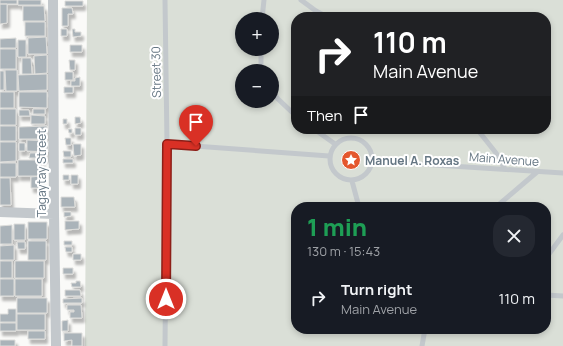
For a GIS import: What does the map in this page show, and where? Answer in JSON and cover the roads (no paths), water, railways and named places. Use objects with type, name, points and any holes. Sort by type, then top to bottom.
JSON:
[{"type":"street","name":"Tagaytay Street","points":[[53,0],[56,346]]},
{"type":"street","points":[[0,212],[54,214]]},
{"type":"lane","name":"Street 30","points":[[165,0],[167,144],[165,346]]},
{"type":"lane","points":[[263,12],[264,0]]},
{"type":"lane","points":[[301,0],[318,12]]},
{"type":"lane","points":[[279,100],[291,111]]},
{"type":"lane","points":[[321,134],[335,144]]},
{"type":"lane","points":[[481,134],[496,153],[505,169]]},
{"type":"lane","points":[[353,138],[362,141],[369,149],[372,161],[371,167],[366,174],[360,179],[352,181],[340,178],[331,169],[329,156],[335,144],[343,139],[353,138]]},
{"type":"lane","points":[[167,144],[329,156]]},
{"type":"lane","name":"Main Avenue","points":[[372,161],[563,173]]},
{"type":"lane","points":[[502,202],[537,172]]},
{"type":"lane","points":[[352,181],[358,202]]},
{"type":"lane","points":[[551,251],[563,235]]},
{"type":"lane","points":[[551,295],[563,296]]},
{"type":"lane","points":[[422,346],[424,334]]},
{"type":"place","name":"Manuel A. Roxas","points":[[351,160]]}]
